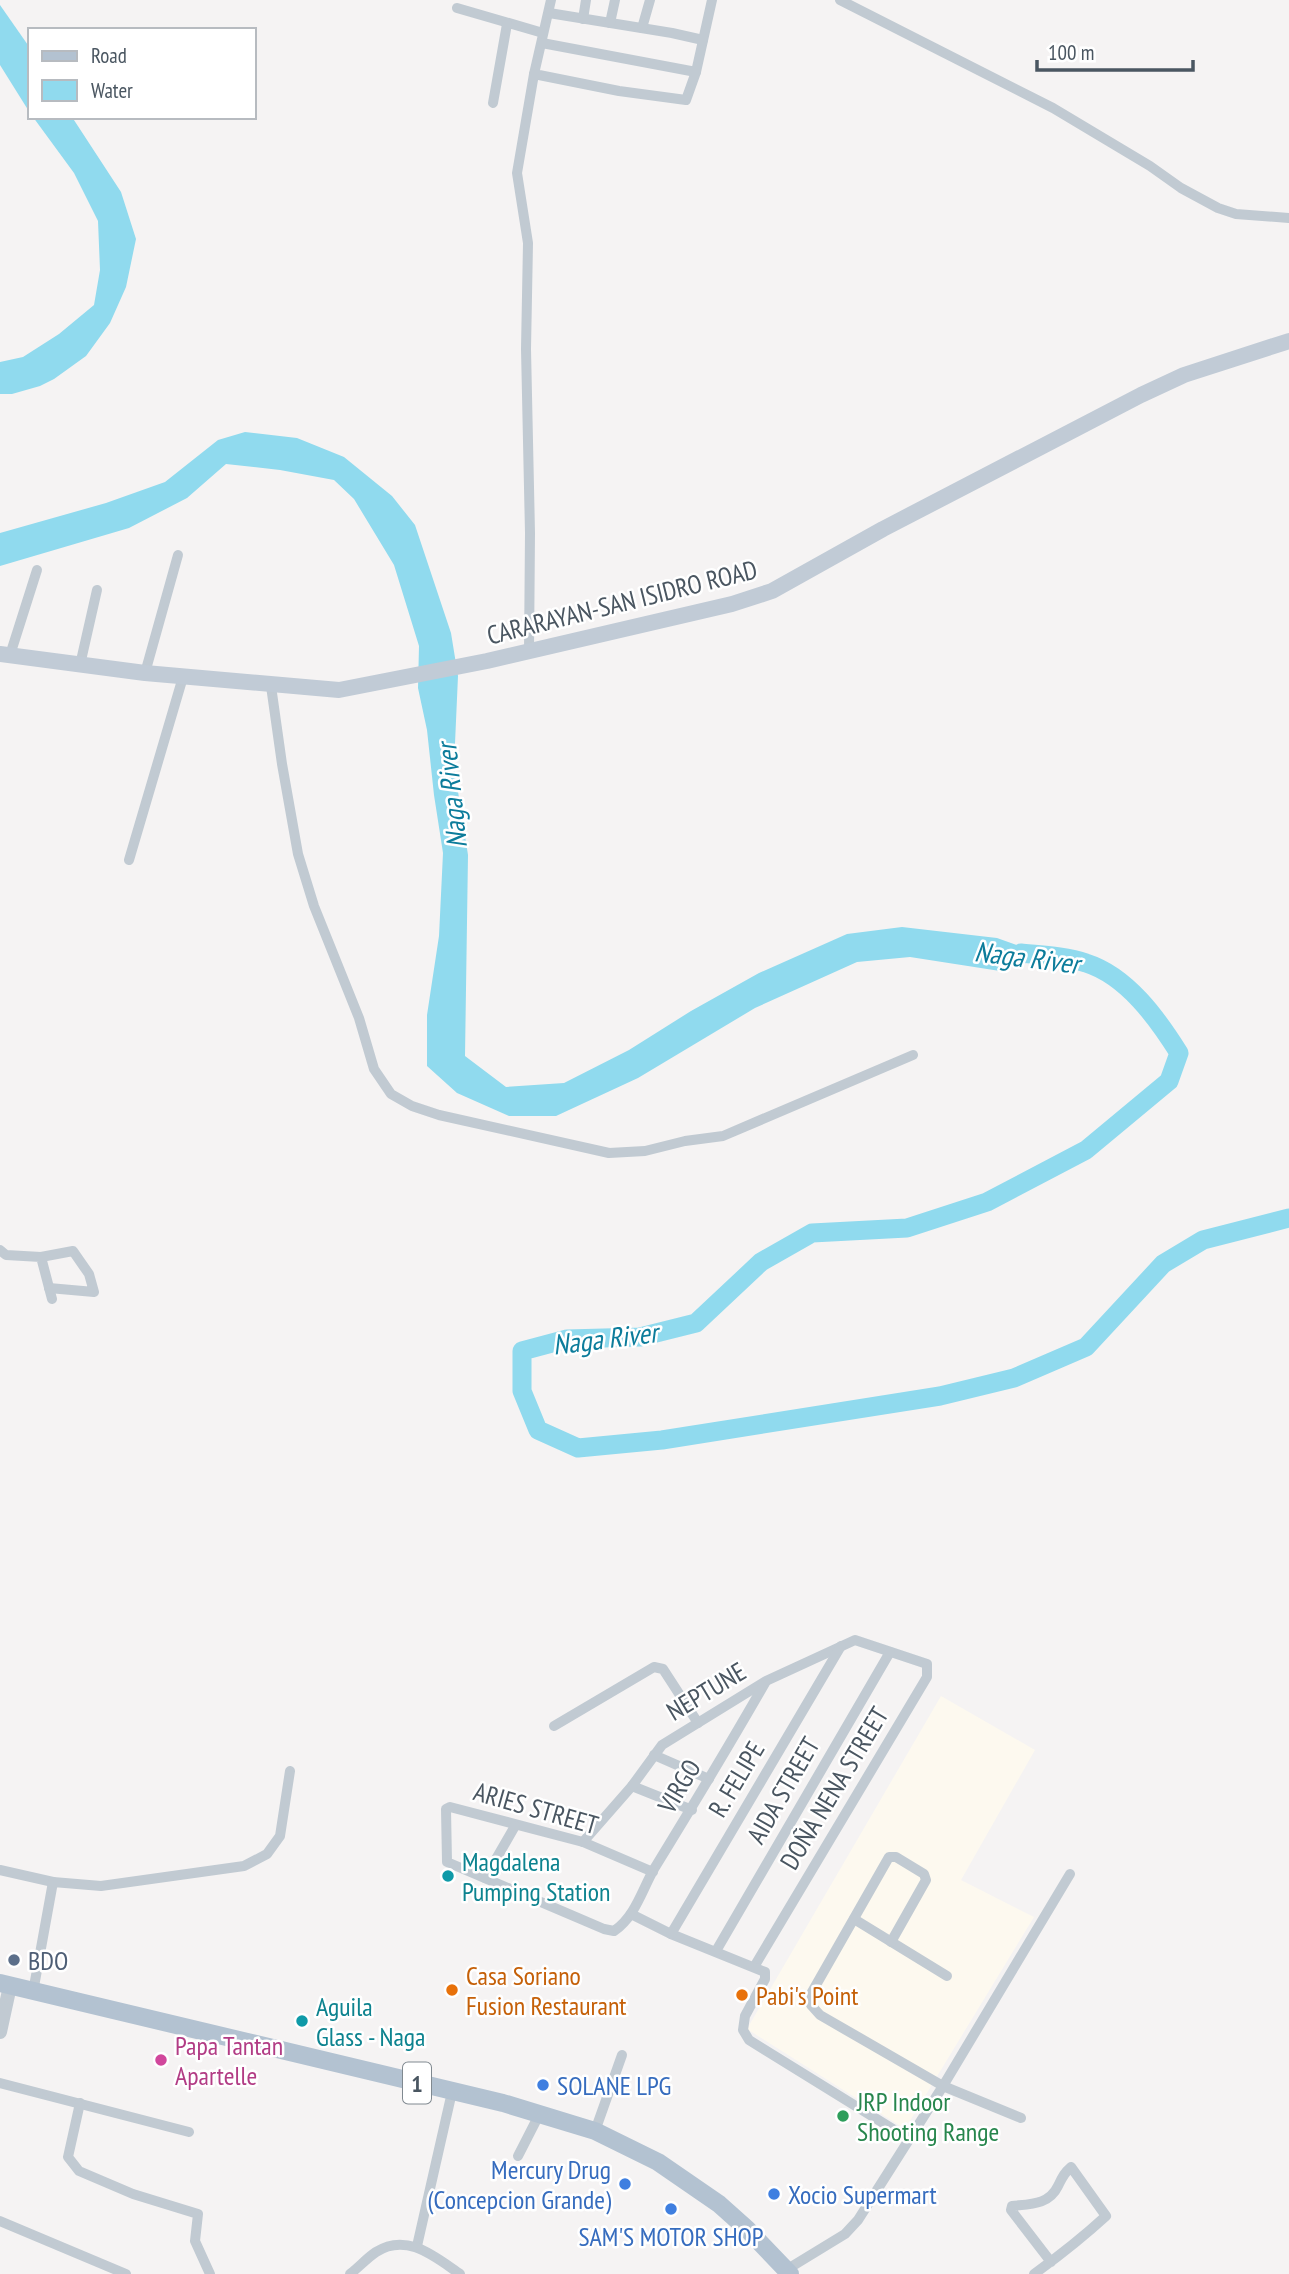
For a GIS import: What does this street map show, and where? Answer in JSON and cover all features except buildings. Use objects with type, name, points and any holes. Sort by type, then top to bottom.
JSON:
[{"type":"main road","name":"CARARAYAN-SAN ISIDRO ROAD","points":[[5,654],[145,673],[339,690],[529,652],[733,604],[772,591],[883,529],[1184,375],[1289,341]]},
{"type":"main road","name":"1","points":[[5,1984],[540,2113],[595,2131],[657,2162],[708,2196],[747,2229],[788,2272]]},
{"type":"street","points":[[529,652],[530,533],[526,349],[528,243],[517,173],[534,74],[551,0]]},
{"type":"street","points":[[583,19],[586,0]]},
{"type":"street","points":[[610,23],[615,0]]},
{"type":"street","points":[[642,28],[650,0]]},
{"type":"street","points":[[534,74],[620,91],[686,100],[696,72],[712,0]]},
{"type":"street","points":[[840,0],[1053,108],[1218,208],[1244,215],[1289,218]]},
{"type":"street","points":[[457,8],[543,38],[696,72]]},
{"type":"street","points":[[549,13],[703,40]]},
{"type":"street","points":[[493,103],[507,24]]},
{"type":"street","points":[[145,673],[178,555]]},
{"type":"street","points":[[5,654],[37,570]]},
{"type":"street","points":[[80,665],[97,590]]},
{"type":"street","points":[[129,860],[183,677]]},
{"type":"street","points":[[271,686],[298,853],[314,906],[345,978],[374,1069],[391,1094],[412,1107],[474,1125],[609,1153],[626,1154],[723,1136],[913,1055]]},
{"type":"street","points":[[0,1250],[6,1255],[41,1257],[73,1251],[89,1274],[94,1292],[50,1293],[41,1257]]},
{"type":"street","name":"NEPTUNE","points":[[583,1842],[632,1786],[662,1745],[766,1681],[855,1640],[891,1652]]},
{"type":"street","name":"R. FELIPE","points":[[671,1934],[841,1646]]},
{"type":"street","name":"AIDA STREET","points":[[716,1951],[891,1652]]},
{"type":"street","name":"DOÑA NENA STREET","points":[[754,1967],[927,1677],[927,1664],[891,1652]]},
{"type":"street","points":[[554,1727],[654,1667],[663,1669],[698,1723]]},
{"type":"street","name":"VIRGO","points":[[631,1914],[766,1681]]},
{"type":"street","points":[[654,1755],[709,1779]]},
{"type":"street","points":[[0,1870],[53,1882],[110,1885],[244,1866],[267,1854],[280,1836],[290,1771]]},
{"type":"street","points":[[632,1786],[692,1810]]},
{"type":"street","name":"ARIES STREET","points":[[485,1878],[447,1862],[446,1809],[450,1807],[583,1842],[653,1872]]},
{"type":"street","points":[[515,1826],[485,1878],[604,1929],[614,1931],[631,1914],[671,1934],[765,1972],[766,1976],[745,2016],[743,2031],[749,2040],[909,2139]]},
{"type":"street","points":[[891,1942],[926,1880],[925,1874],[896,1857],[889,1857],[812,1992],[811,2004],[820,2015],[943,2086],[1021,2119]]},
{"type":"street","points":[[788,2272],[845,2234],[858,2220],[943,2086],[1070,1874]]},
{"type":"street","points":[[33,1992],[53,1882]]},
{"type":"street","points":[[854,1919],[947,1976]]},
{"type":"street","points":[[0,2032],[5,1984]]},
{"type":"street","points":[[595,2131],[622,2055]]},
{"type":"street","points":[[0,2083],[189,2133]]},
{"type":"street","points":[[418,2246],[452,2092]]},
{"type":"street","points":[[80,2103],[68,2157],[79,2171],[133,2194],[198,2214],[195,2241],[209,2274]]},
{"type":"street","points":[[518,2155],[540,2113]]},
{"type":"street","points":[[1034,2274],[1051,2262],[1106,2216],[1071,2167],[1063,2174],[1057,2190],[1047,2200],[1012,2206],[1011,2210],[1051,2262]]},
{"type":"street","points":[[0,2221],[125,2274]]},
{"type":"street","points":[[350,2274],[377,2251],[398,2245],[418,2246],[460,2274]]},
{"type":"shaded area","points":[[941,1696],[1035,1750],[961,1880],[1034,1917],[905,2129],[747,2029]]},
{"type":"water","points":[[0,5],[28,45],[28,110],[0,65]]},
{"type":"water","points":[[34,119],[73,119],[121,192],[136,239],[126,287],[110,323],[86,356],[40,386],[12,394],[0,394],[0,362],[23,357],[59,334],[94,305],[100,270],[98,221],[74,173]]},
{"type":"water","points":[[245,432],[297,438],[344,457],[392,496],[415,525],[451,633],[458,676],[454,766],[468,855],[465,1056],[506,1087],[564,1083],[629,1050],[759,973],[847,934],[902,927],[997,938],[1048,956],[1000,971],[910,957],[857,962],[755,1008],[638,1078],[556,1116],[509,1116],[457,1093],[427,1066],[427,1015],[439,936],[443,853],[427,730],[418,688],[419,646],[394,565],[354,499],[334,480],[226,464],[187,498],[129,528],[0,566],[0,533],[106,503],[165,482],[218,440]]},
{"type":"waterway","name":"Naga River","points":[[1021,953],[1062,957],[1086,963],[1101,969],[1128,988],[1151,1013],[1179,1053],[1169,1081],[1086,1150],[987,1202],[907,1228],[812,1233],[761,1262],[696,1323],[640,1337],[567,1339],[522,1351],[522,1391],[538,1430],[578,1448],[662,1440],[940,1396],[1014,1378],[1086,1347],[1163,1264],[1203,1240],[1289,1218]]},
{"type":"place","name":"Magdalena Pumping Station","points":[[448,1876]]},
{"type":"place","name":"BDO","points":[[14,1960]]},
{"type":"place","name":"Casa Soriano Fusion Restaurant","points":[[452,1990]]},
{"type":"place","name":"Pabi's Point","points":[[742,1995]]},
{"type":"place","name":"Aguila Glass - Naga","points":[[302,2021]]},
{"type":"place","name":"Papa Tantan Apartelle","points":[[161,2060]]},
{"type":"place","name":"SOLANE LPG","points":[[543,2085]]},
{"type":"place","name":"JRP Indoor Shooting Range","points":[[843,2116]]},
{"type":"place","name":"Mercury Drug (Concepcion Grande)","points":[[625,2184]]},
{"type":"place","name":"Xocio Supermart","points":[[774,2194]]},
{"type":"place","name":"SAM'S MOTOR SHOP","points":[[671,2209]]}]
